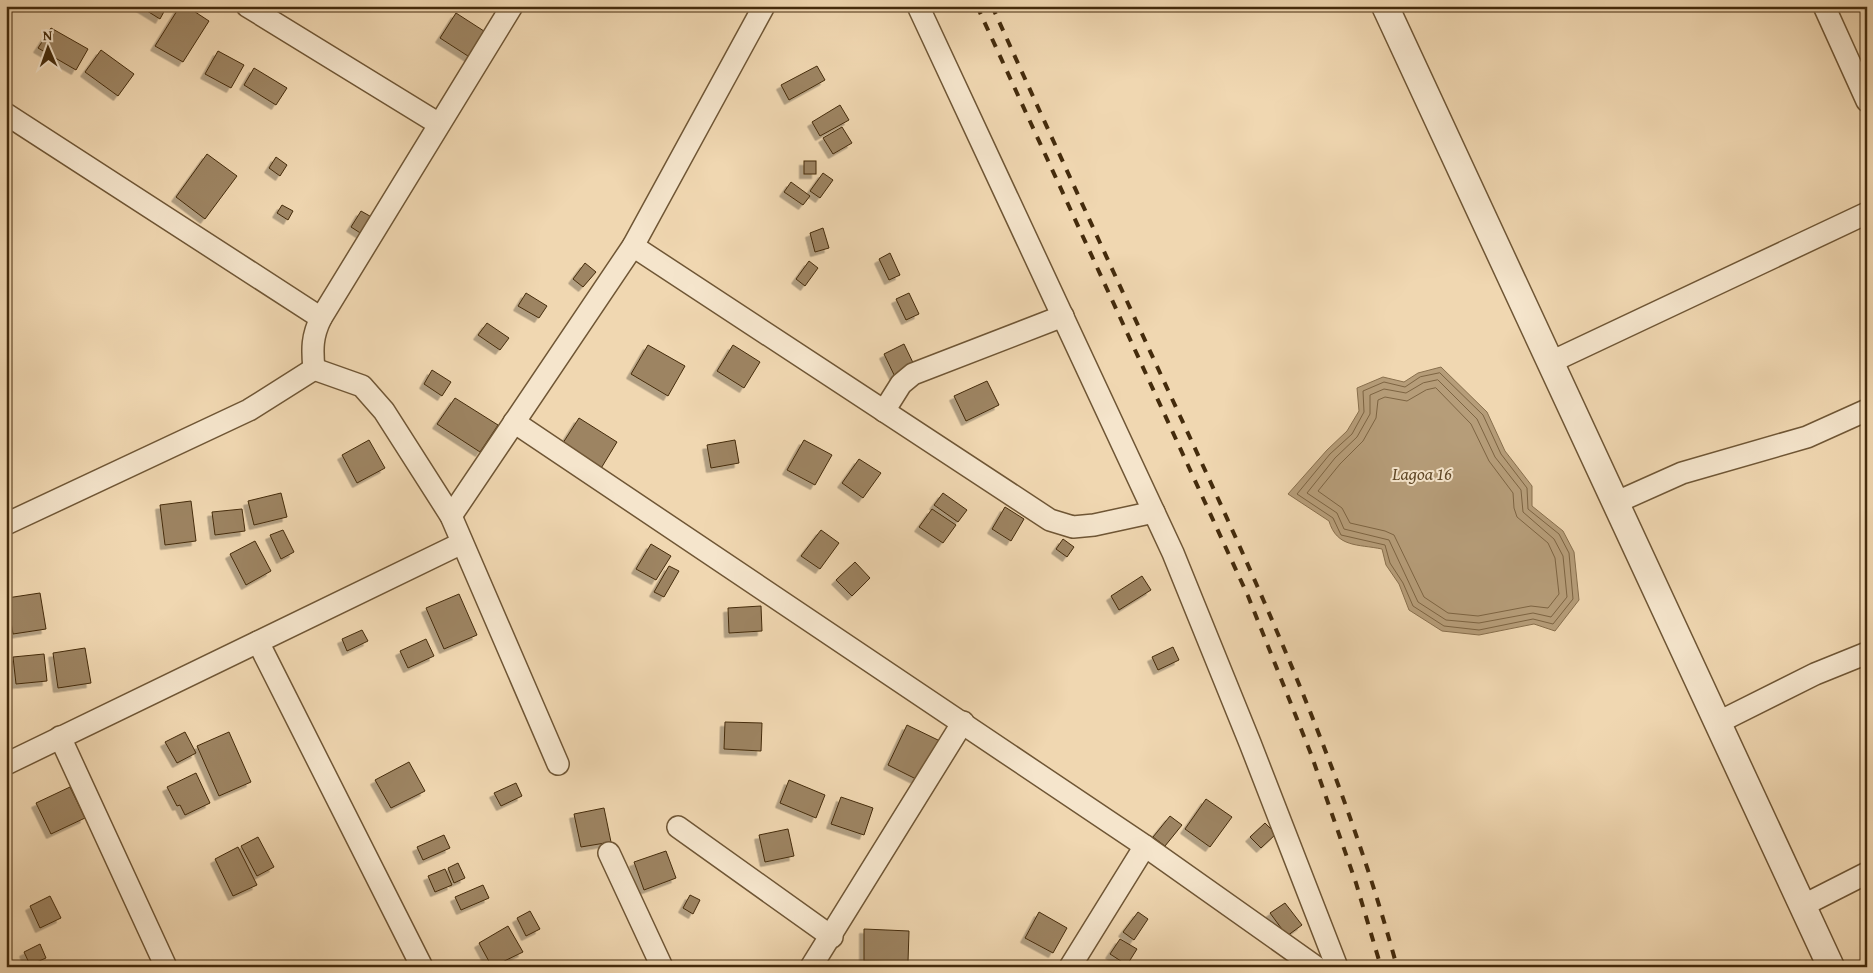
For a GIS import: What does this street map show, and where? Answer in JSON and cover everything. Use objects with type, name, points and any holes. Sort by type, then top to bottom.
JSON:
[{"type":"street","points":[[246,6],[439,124]]},
{"type":"street","points":[[314,369],[312,345],[314,332],[321,318],[512,6]]},
{"type":"street","points":[[451,516],[632,246],[764,6]]},
{"type":"street","points":[[918,6],[1154,512],[1247,734],[1337,967]]},
{"type":"street","points":[[1385,6],[1617,502],[1831,967]]},
{"type":"street","points":[[1824,6],[1867,101]]},
{"type":"street","points":[[6,114],[321,318]]},
{"type":"street","points":[[1551,362],[1867,213]]},
{"type":"street","points":[[632,246],[1050,520],[1073,527],[1094,525],[1154,512]]},
{"type":"street","points":[[884,411],[901,384],[913,374],[1063,316]]},
{"type":"street","points":[[314,369],[362,386],[384,411],[451,516],[558,764]]},
{"type":"street","points":[[6,524],[249,410],[314,369]]},
{"type":"street","points":[[1617,502],[1682,473],[1807,437],[1867,410]]},
{"type":"street","points":[[514,422],[963,722],[1145,846],[1316,967]]},
{"type":"street","points":[[6,764],[462,543]]},
{"type":"street","points":[[258,642],[422,967]]},
{"type":"street","points":[[1719,722],[1815,674],[1867,653]]},
{"type":"street","points":[[811,967],[832,936],[963,722]]},
{"type":"street","points":[[60,737],[166,967]]},
{"type":"street","points":[[678,827],[832,936]]},
{"type":"street","points":[[1070,967],[1145,846]]},
{"type":"street","points":[[608,853],[662,967]]},
{"type":"street","points":[[1802,906],[1867,874]]},
{"type":"water","name":"Lagoa 16","points":[[1441,367],[1487,412],[1505,451],[1532,486],[1532,506],[1563,531],[1574,552],[1579,600],[1555,631],[1534,624],[1479,635],[1442,631],[1409,610],[1399,584],[1386,565],[1382,549],[1357,545],[1343,540],[1337,536],[1329,521],[1288,494],[1327,450],[1347,431],[1359,411],[1357,388],[1383,377],[1404,382],[1418,373]]},
{"type":"building","points":[[139,6],[167,6],[160,19]]},
{"type":"building","points":[[180,6],[186,6],[209,21],[183,62],[155,46]]},
{"type":"building","points":[[456,13],[487,33],[471,58],[440,38]]},
{"type":"building","points":[[51,28],[88,49],[76,70],[38,48]]},
{"type":"building","points":[[101,50],[134,74],[118,96],[85,72]]},
{"type":"building","points":[[218,51],[244,65],[231,88],[205,74]]},
{"type":"building","points":[[817,66],[825,80],[789,100],[781,85]]},
{"type":"building","points":[[254,68],[287,88],[276,105],[244,85]]},
{"type":"building","points":[[840,105],[849,120],[820,136],[812,122]]},
{"type":"building","points":[[842,127],[852,143],[833,154],[823,138]]},
{"type":"building","points":[[207,154],[237,176],[205,219],[176,197]]},
{"type":"building","points":[[276,157],[287,165],[280,176],[269,168]]},
{"type":"building","points":[[804,161],[816,161],[816,174],[804,174]]},
{"type":"building","points":[[823,173],[833,180],[820,198],[810,191]]},
{"type":"building","points":[[791,182],[810,196],[803,205],[784,192]]},
{"type":"building","points":[[282,205],[293,211],[288,220],[277,213]]},
{"type":"building","points":[[361,211],[375,219],[365,236],[351,227]]},
{"type":"building","points":[[823,228],[829,248],[815,252],[810,233]]},
{"type":"building","points":[[890,253],[900,275],[889,280],[879,259]]},
{"type":"building","points":[[809,261],[818,268],[805,286],[796,279]]},
{"type":"building","points":[[585,263],[596,272],[583,287],[573,279]]},
{"type":"building","points":[[526,293],[547,306],[539,318],[518,306]]},
{"type":"building","points":[[909,293],[919,314],[906,320],[896,299]]},
{"type":"building","points":[[487,323],[509,338],[500,350],[478,335]]},
{"type":"building","points":[[904,344],[917,371],[897,381],[884,354]]},
{"type":"building","points":[[648,345],[685,366],[668,396],[631,374]]},
{"type":"building","points":[[733,345],[760,362],[744,388],[717,371]]},
{"type":"building","points":[[432,370],[451,382],[442,396],[424,384]]},
{"type":"building","points":[[987,381],[999,405],[966,421],[954,396]]},
{"type":"building","points":[[455,398],[498,425],[480,452],[437,424]]},
{"type":"building","points":[[579,418],[617,442],[600,470],[561,446]]},
{"type":"building","points":[[369,440],[385,468],[357,483],[342,455]]},
{"type":"building","points":[[735,440],[739,463],[711,468],[707,445]]},
{"type":"building","points":[[804,440],[832,455],[815,485],[787,470]]},
{"type":"building","points":[[859,459],[881,473],[863,498],[842,483]]},
{"type":"building","points":[[281,493],[287,517],[254,525],[248,501]]},
{"type":"building","points":[[943,493],[967,510],[958,522],[934,505]]},
{"type":"building","points":[[191,501],[196,541],[165,545],[160,505]]},
{"type":"building","points":[[1005,507],[1024,519],[1011,541],[992,529]]},
{"type":"building","points":[[242,509],[245,531],[215,535],[212,512]]},
{"type":"building","points":[[932,509],[956,525],[943,543],[919,527]]},
{"type":"building","points":[[283,530],[294,552],[281,559],[270,535]]},
{"type":"building","points":[[821,530],[839,543],[820,569],[801,556]]},
{"type":"building","points":[[1063,539],[1074,547],[1067,557],[1056,549]]},
{"type":"building","points":[[255,541],[271,571],[246,585],[230,554]]},
{"type":"building","points":[[651,544],[671,556],[656,580],[636,569]]},
{"type":"building","points":[[855,562],[870,578],[852,596],[836,580]]},
{"type":"building","points":[[669,566],[679,571],[664,597],[654,592]]},
{"type":"building","points":[[1142,576],[1151,590],[1119,610],[1111,596]]},
{"type":"building","points":[[40,593],[46,629],[13,634],[7,598]]},
{"type":"building","points":[[459,594],[477,635],[444,649],[426,608]]},
{"type":"building","points":[[761,606],[762,631],[729,633],[728,608]]},
{"type":"building","points":[[362,630],[368,641],[347,651],[342,639]]},
{"type":"building","points":[[426,639],[434,656],[408,668],[400,651]]},
{"type":"building","points":[[1173,647],[1179,660],[1158,670],[1152,657]]},
{"type":"building","points":[[85,648],[91,683],[58,688],[53,653]]},
{"type":"building","points":[[44,654],[47,681],[16,684],[13,657]]},
{"type":"building","points":[[725,722],[762,723],[761,751],[724,749]]},
{"type":"building","points":[[907,725],[940,741],[920,781],[888,765]]},
{"type":"building","points":[[185,732],[196,753],[177,763],[165,742]]},
{"type":"building","points":[[229,732],[251,782],[219,796],[197,746]]},
{"type":"building","points":[[409,762],[425,791],[391,808],[375,780]]},
{"type":"building","points":[[196,773],[210,803],[185,815],[180,805],[177,806],[167,787]]},
{"type":"building","points":[[789,780],[825,795],[816,818],[780,803]]},
{"type":"building","points":[[516,783],[522,796],[501,806],[494,793]]},
{"type":"building","points":[[70,787],[85,818],[51,834],[36,803]]},
{"type":"building","points":[[841,797],[873,808],[864,835],[831,824]]},
{"type":"building","points":[[1206,799],[1232,817],[1210,847],[1185,829]]},
{"type":"building","points":[[604,808],[611,842],[581,847],[574,814]]},
{"type":"building","points":[[1170,816],[1182,825],[1165,846],[1153,837]]},
{"type":"building","points":[[1265,823],[1276,834],[1261,848],[1250,837]]},
{"type":"building","points":[[788,829],[794,856],[765,862],[759,835]]},
{"type":"building","points":[[444,835],[450,848],[423,860],[417,847]]},
{"type":"building","points":[[258,837],[274,867],[257,876],[241,846]]},
{"type":"building","points":[[238,847],[257,885],[233,896],[215,859]]},
{"type":"building","points":[[666,851],[676,878],[644,890],[634,862]]},
{"type":"building","points":[[458,863],[465,878],[454,883],[448,868]]},
{"type":"building","points":[[445,869],[452,885],[435,892],[428,876]]},
{"type":"building","points":[[483,885],[489,898],[461,910],[455,897]]},
{"type":"building","points":[[690,895],[700,900],[693,914],[683,908]]},
{"type":"building","points":[[50,896],[61,918],[40,928],[30,906]]},
{"type":"building","points":[[1285,903],[1302,925],[1287,936],[1270,913]]},
{"type":"building","points":[[530,911],[540,929],[526,936],[517,918]]},
{"type":"building","points":[[1039,912],[1067,928],[1053,953],[1025,938]]},
{"type":"building","points":[[1138,912],[1148,919],[1134,940],[1123,932]]},
{"type":"building","points":[[508,926],[523,952],[492,967],[479,943]]},
{"type":"building","points":[[864,929],[909,931],[908,962],[864,961]]},
{"type":"building","points":[[1120,939],[1137,949],[1127,965],[1110,954]]},
{"type":"building","points":[[40,944],[46,958],[30,965],[24,952]]},
{"type":"railway","points":[[977,6],[1248,596],[1311,754],[1356,883],[1381,967]]},
{"type":"railway","points":[[992,6],[1242,551],[1300,687],[1353,826],[1397,967]]}]
